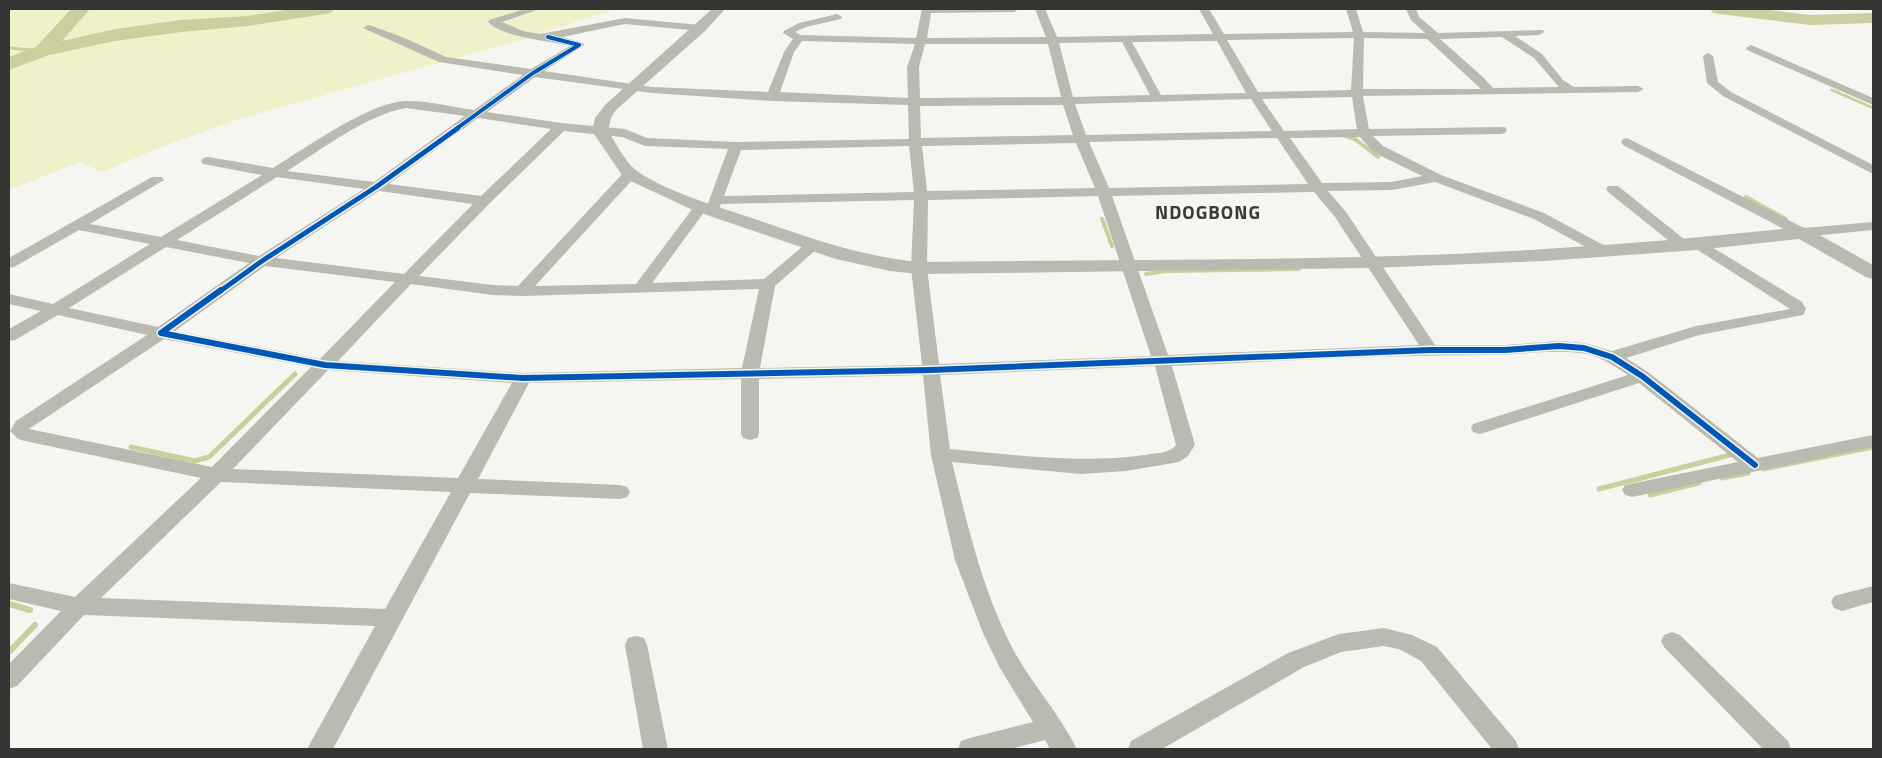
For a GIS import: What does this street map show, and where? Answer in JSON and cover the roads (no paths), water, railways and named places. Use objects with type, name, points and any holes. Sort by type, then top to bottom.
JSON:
[{"type":"main road","points":[[719,9],[611,107],[603,118],[600,131],[630,174],[655,187],[814,245],[866,261],[919,268],[1370,262],[1602,250],[1802,234],[1873,273]]},
{"type":"street","points":[[534,9],[500,18],[493,22],[527,36],[548,37],[579,45],[533,73],[376,187],[262,261],[161,333],[23,425],[20,431],[25,435],[216,475],[620,492]]},
{"type":"street","points":[[1014,9],[928,9],[913,67],[915,142],[921,195],[919,268],[941,455],[966,560],[976,590],[1008,660],[1064,749]]},
{"type":"street","points":[[941,455],[1081,467],[1126,464],[1172,457],[1181,452],[1186,445],[1162,362],[1104,192],[1081,139],[1068,101],[1053,42],[1040,9]]},
{"type":"street","points":[[1204,9],[1223,38],[1254,96],[1318,188],[1341,215],[1370,262],[1430,350]]},
{"type":"street","points":[[1351,9],[1359,35],[1357,93],[1364,134],[1378,149],[1436,178],[1539,216],[1602,250]]},
{"type":"street","points":[[1411,9],[1415,18],[1480,80],[1490,92]]},
{"type":"street","points":[[837,17],[807,24],[788,31],[799,38],[1053,42],[1359,35],[1506,35],[1539,32]]},
{"type":"street","points":[[548,37],[625,21],[700,28]]},
{"type":"street","points":[[368,28],[403,41],[443,60],[631,88],[772,97],[915,102],[1068,101],[1357,93],[1638,89]]},
{"type":"street","points":[[1506,35],[1538,56],[1559,82],[1573,90]]},
{"type":"street","points":[[772,97],[789,52],[799,38]]},
{"type":"street","points":[[1126,40],[1157,98]]},
{"type":"street","points":[[1751,48],[1873,102]]},
{"type":"street","points":[[1708,56],[1713,83],[1727,94],[1873,170]]},
{"type":"street","points":[[9,336],[56,309],[353,124],[393,106],[406,104],[562,127],[628,134],[645,142],[736,146],[1501,130]]},
{"type":"street","points":[[9,678],[79,606],[216,475],[484,201],[562,127]]},
{"type":"street","points":[[1626,142],[1802,234],[1873,226]]},
{"type":"street","points":[[641,288],[710,206],[736,146]]},
{"type":"street","points":[[208,161],[276,173],[484,201]]},
{"type":"street","points":[[522,291],[630,174]]},
{"type":"street","points":[[710,206],[921,195],[1392,186],[1436,178]]},
{"type":"street","points":[[9,264],[156,180]]},
{"type":"street","points":[[1612,357],[1696,332],[1797,312],[1798,309],[1796,305],[1690,244],[1613,189]]},
{"type":"street","points":[[75,225],[262,261],[463,287],[522,291],[768,284]]},
{"type":"street","points":[[750,434],[750,373],[768,284],[814,245]]},
{"type":"street","points":[[9,299],[161,333],[325,365],[523,378],[931,370],[1430,350],[1504,350],[1559,346],[1584,348],[1612,357],[1642,376],[1755,465]]},
{"type":"street","points":[[1480,428],[1642,376]]},
{"type":"street","points":[[320,749],[523,378]]},
{"type":"street","points":[[1632,490],[1873,441]]},
{"type":"street","points":[[9,591],[79,606],[391,618]]},
{"type":"street","points":[[1842,602],[1873,594]]},
{"type":"street","points":[[1140,749],[1296,660],[1339,643],[1384,637],[1404,641],[1429,654],[1507,749]]},
{"type":"street","points":[[1672,641],[1779,749]]},
{"type":"street","points":[[636,645],[656,749]]},
{"type":"street","points":[[970,749],[1050,728]]},
{"type":"waterway","points":[[43,51],[81,9]]},
{"type":"waterway","points":[[43,51],[115,35],[181,26],[248,21],[325,9]]},
{"type":"waterway","points":[[1719,9],[1810,20],[1873,18]]},
{"type":"waterway","points":[[9,48],[43,51]]},
{"type":"waterway","points":[[9,64],[43,51]]},
{"type":"waterway","points":[[1832,90],[1873,108]]},
{"type":"waterway","points":[[1346,136],[1355,139],[1378,157]]},
{"type":"waterway","points":[[1746,197],[1786,219]]},
{"type":"waterway","points":[[1102,219],[1112,246]]},
{"type":"waterway","points":[[1146,274],[1166,271],[1299,269]]},
{"type":"waterway","points":[[131,447],[195,461],[209,457],[295,374]]},
{"type":"waterway","points":[[1763,469],[1873,447]]},
{"type":"waterway","points":[[1599,489],[1734,454]]},
{"type":"waterway","points":[[1722,478],[1748,473]]},
{"type":"waterway","points":[[1650,495],[1699,483]]},
{"type":"waterway","points":[[9,604],[30,610]]},
{"type":"waterway","points":[[9,652],[35,625]]},
{"type":"district","name":"NDOGBONG","points":[[1208,212]]}]
